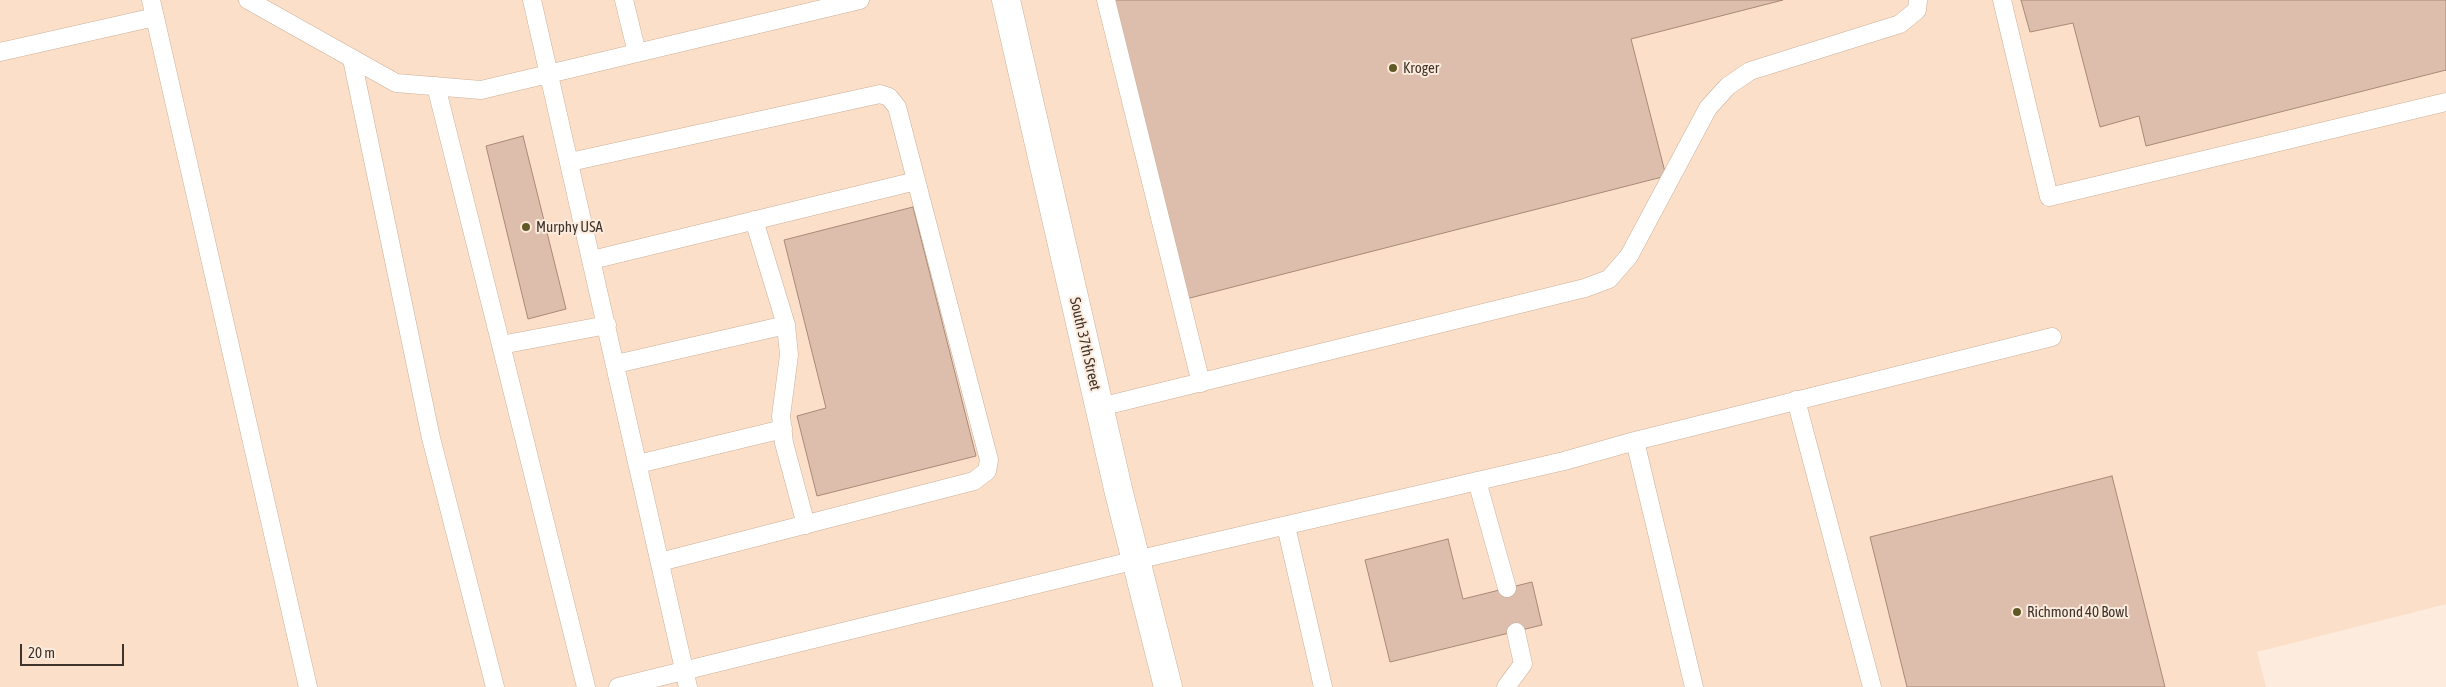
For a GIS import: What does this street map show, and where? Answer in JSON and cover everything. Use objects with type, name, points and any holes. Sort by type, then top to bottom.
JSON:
[{"type":"street","name":"South 37th Street","points":[[1006,0],[1136,560],[1168,687]]},
{"type":"lane","points":[[151,0],[308,687]]},
{"type":"lane","points":[[248,0],[396,83],[481,90],[860,0]]},
{"type":"lane","points":[[532,0],[686,679]]},
{"type":"lane","points":[[624,0],[637,53]]},
{"type":"lane","points":[[1106,0],[1201,383]]},
{"type":"lane","points":[[1100,407],[1585,288],[1609,279],[1629,256],[1708,108],[1728,86],[1750,71],[1900,24],[1916,10],[1918,0]]},
{"type":"lane","points":[[2002,0],[2049,197],[2446,102]]},
{"type":"lane","points":[[0,52],[155,17]]},
{"type":"lane","points":[[352,59],[431,438],[495,687]]},
{"type":"lane","points":[[436,86],[586,687]]},
{"type":"lane","points":[[570,162],[880,94],[889,97],[897,107],[989,460],[987,471],[974,481],[660,562]]},
{"type":"lane","points":[[592,260],[916,181]]},
{"type":"lane","points":[[754,220],[786,325],[789,356],[781,416],[782,429],[806,525]]},
{"type":"lane","points":[[501,345],[607,325]]},
{"type":"lane","points":[[616,364],[786,325]]},
{"type":"lane","points":[[618,687],[686,679],[1136,560],[1564,461],[1634,441],[2052,337]]},
{"type":"lane","points":[[1796,400],[1872,687]]},
{"type":"lane","points":[[638,464],[782,429]]},
{"type":"lane","points":[[1634,441],[1694,687]]},
{"type":"lane","points":[[1477,481],[1507,588]]},
{"type":"lane","points":[[1286,526],[1323,687]]},
{"type":"lane","points":[[1506,687],[1523,664],[1516,632]]},
{"type":"shaded area","points":[[0,0],[2446,0],[2446,604],[2257,652],[2266,687],[0,687]]},
{"type":"building","points":[[1109,0],[1783,0],[1631,39],[1666,176],[1186,299]]},
{"type":"building","points":[[2021,0],[2446,0],[2446,70],[2146,146],[2139,116],[2100,127],[2073,23],[2030,32]]},
{"type":"building","name":"Murphy USA","points":[[523,136],[566,309],[528,319],[486,146]]},
{"type":"building","points":[[913,207],[976,456],[817,496],[797,416],[826,408],[784,240]]},
{"type":"building","name":"Richmond 40 Bowl","points":[[2112,476],[2165,687],[1907,687],[1870,537]]},
{"type":"building","points":[[1448,539],[1463,599],[1532,582],[1542,625],[1390,662],[1365,560]]},
{"type":"place","name":"Kroger","points":[[1393,68]]},
{"type":"place","name":"Murphy USA","points":[[526,227]]},
{"type":"place","name":"Richmond 40 Bowl","points":[[2017,612]]}]
